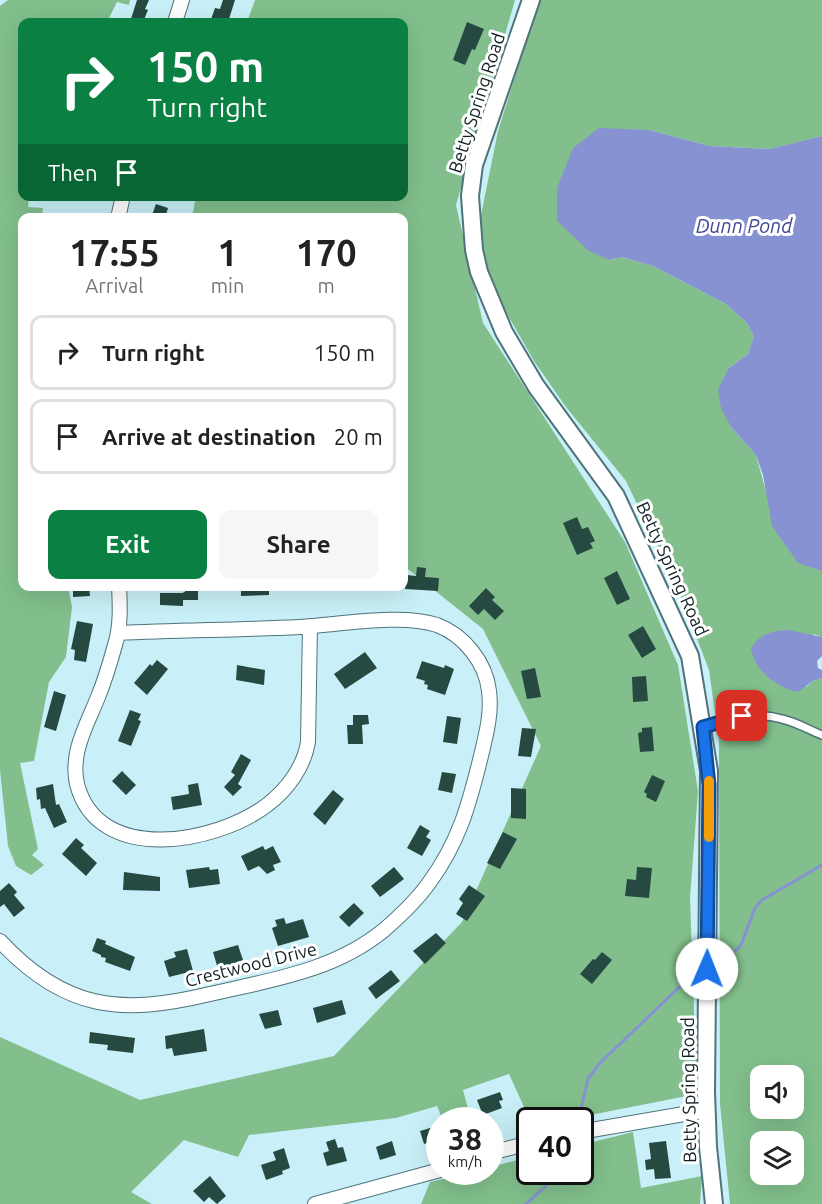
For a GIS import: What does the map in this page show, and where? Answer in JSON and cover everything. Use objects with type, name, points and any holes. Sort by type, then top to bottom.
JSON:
[{"type":"street","points":[[176,18],[182,0]]},
{"type":"street","name":"Betty Spring Road","points":[[531,0],[474,165],[470,196],[477,262],[504,332],[528,374],[611,489],[641,546],[687,645],[703,727],[709,785],[706,1110],[714,1204]]},
{"type":"street","points":[[119,591],[118,633],[99,697],[79,743],[75,764],[77,784],[91,810],[107,827],[139,839],[166,840],[204,833],[246,818],[267,805],[291,780],[304,759],[308,742],[310,626]]},
{"type":"street","name":"Crestwood Drive","points":[[0,940],[28,966],[64,990],[98,1002],[143,1006],[166,1005],[304,973],[345,956],[364,945],[402,914],[417,898],[440,866],[468,810],[489,719],[488,685],[482,669],[469,648],[455,635],[436,625],[409,621],[372,621],[310,626],[118,633]]},
{"type":"street","points":[[594,1130],[706,1110]]},
{"type":"street","points":[[315,1204],[426,1174]]},
{"type":"lane","points":[[703,727],[742,716],[765,715],[785,719],[822,735]]},
{"type":"green space","points":[[8,0],[130,0],[129,5],[117,2],[109,18],[18,18],[18,201],[29,201],[28,207],[43,208],[42,213],[18,213],[18,591],[69,591],[72,607],[66,657],[49,682],[34,761],[20,763],[38,849],[32,855],[44,865],[31,875],[16,866],[8,846],[0,770],[0,6]]},
{"type":"green space","points":[[255,0],[515,0],[456,205],[483,323],[625,542],[678,665],[698,791],[690,898],[697,1094],[594,1114],[594,1107],[524,1107],[509,1074],[463,1090],[468,1107],[426,1107],[426,1109],[396,1118],[249,1135],[238,1157],[184,1140],[131,1192],[152,1204],[0,1204],[0,1037],[140,1100],[334,1056],[462,922],[541,746],[483,629],[408,569],[408,213],[193,213],[195,201],[408,201],[408,18],[248,18]]},
{"type":"green space","points":[[539,0],[822,0],[822,136],[771,149],[710,146],[649,130],[609,260],[622,257],[653,266],[726,304],[747,323],[754,336],[748,354],[729,368],[731,427],[756,455],[768,499],[798,562],[822,571],[822,637],[813,634],[806,687],[822,678],[822,1204],[730,1204],[720,1104],[719,741],[709,670],[677,587],[626,481],[566,407],[534,361],[490,284],[479,225],[498,131]]},
{"type":"green space","points":[[633,1132],[641,1188],[702,1176],[700,1204],[421,1204],[429,1185],[504,1185],[504,1164],[516,1160],[516,1185],[594,1185],[594,1142]]},
{"type":"water","name":"Dunn Pond","points":[[599,128],[649,130],[710,146],[770,149],[822,136],[822,571],[798,563],[772,526],[763,475],[756,455],[731,427],[721,408],[718,389],[729,368],[748,354],[754,336],[747,323],[726,304],[653,266],[622,257],[609,260],[589,251],[557,221],[557,188],[573,148]]},
{"type":"water","points":[[789,630],[822,637],[822,656],[817,661],[818,668],[822,670],[822,678],[813,681],[798,692],[768,677],[757,665],[751,649],[762,636]]},
{"type":"building","points":[[137,0],[149,0],[145,18],[131,18]]},
{"type":"building","points":[[223,0],[235,0],[229,18],[211,18],[215,8],[220,9]]},
{"type":"building","points":[[467,22],[484,29],[475,50],[472,49],[465,65],[453,60]]},
{"type":"building","points":[[156,204],[168,208],[166,213],[153,213]]},
{"type":"building","points":[[577,517],[582,529],[588,527],[595,541],[590,543],[593,548],[577,555],[563,523]]},
{"type":"building","points":[[417,567],[426,568],[425,577],[439,578],[438,591],[408,589],[408,575],[416,576]]},
{"type":"building","points":[[617,571],[630,599],[617,605],[604,578]]},
{"type":"building","points":[[486,588],[495,597],[492,600],[504,611],[495,620],[484,609],[478,615],[469,606]]},
{"type":"building","points":[[73,591],[90,591],[90,596],[73,597]]},
{"type":"building","points":[[198,591],[198,600],[183,600],[183,606],[160,605],[160,593]]},
{"type":"building","points":[[241,591],[269,591],[269,595],[241,596]]},
{"type":"building","points":[[77,621],[93,624],[86,662],[74,660],[75,650],[71,649]]},
{"type":"building","points":[[643,626],[656,649],[642,658],[628,635]]},
{"type":"building","points":[[365,652],[377,668],[345,689],[334,674]]},
{"type":"building","points":[[157,660],[168,669],[147,695],[134,683],[150,664],[152,666]]},
{"type":"building","points":[[422,661],[454,669],[445,695],[427,689],[428,685],[424,684],[425,681],[416,678]]},
{"type":"building","points":[[237,665],[265,670],[264,685],[236,680]]},
{"type":"building","points":[[535,668],[541,697],[527,699],[521,671]]},
{"type":"building","points":[[646,676],[648,701],[633,702],[632,677]]},
{"type":"building","points":[[54,691],[66,695],[56,731],[44,727]]},
{"type":"building","points":[[130,710],[141,714],[138,720],[141,721],[131,746],[118,741]]},
{"type":"building","points":[[353,715],[368,715],[369,724],[362,725],[363,744],[348,744],[347,725],[353,725]]},
{"type":"building","points":[[447,716],[461,718],[457,744],[443,742]]},
{"type":"building","points":[[652,727],[654,751],[640,752],[638,733],[642,732],[642,728]]},
{"type":"building","points":[[522,728],[536,729],[531,757],[518,756]]},
{"type":"building","points":[[241,754],[251,760],[238,784],[242,787],[233,796],[224,787],[235,775],[231,772]]},
{"type":"building","points":[[122,771],[136,785],[126,795],[112,781]]},
{"type":"building","points":[[442,772],[456,774],[452,793],[438,790]]},
{"type":"building","points":[[652,775],[665,781],[656,802],[646,797],[647,794],[644,792]]},
{"type":"building","points":[[198,783],[202,805],[173,810],[171,797],[189,794],[188,785]]},
{"type":"building","points":[[53,784],[56,805],[59,804],[67,822],[54,828],[45,808],[41,809],[40,799],[37,800],[36,788]]},
{"type":"building","points":[[511,788],[526,789],[526,819],[511,818]]},
{"type":"building","points":[[333,790],[344,799],[325,825],[313,814]]},
{"type":"building","points":[[420,825],[430,831],[426,837],[431,840],[422,856],[407,848]]},
{"type":"building","points":[[503,832],[517,839],[500,869],[487,863]]},
{"type":"building","points":[[76,838],[84,845],[81,848],[97,863],[86,876],[62,854]]},
{"type":"building","points":[[263,846],[265,850],[273,846],[281,862],[273,865],[275,870],[267,874],[259,866],[248,871],[241,856]]},
{"type":"building","points":[[209,867],[210,870],[218,869],[220,884],[189,888],[186,870]]},
{"type":"building","points":[[394,867],[404,879],[380,897],[371,886]]},
{"type":"building","points":[[637,867],[652,868],[649,898],[625,896],[627,879],[636,880]]},
{"type":"building","points":[[124,872],[160,877],[160,891],[123,890]]},
{"type":"building","points":[[9,883],[17,892],[14,895],[25,908],[14,917],[4,904],[0,907],[0,891]]},
{"type":"building","points":[[469,885],[485,896],[467,921],[456,914],[463,903],[459,899]]},
{"type":"building","points":[[354,903],[364,913],[349,927],[339,917]]},
{"type":"building","points":[[284,918],[286,924],[303,919],[309,937],[278,946],[272,928],[277,926],[275,920]]},
{"type":"building","points":[[436,933],[446,943],[425,964],[413,951]]},
{"type":"building","points":[[97,938],[135,957],[130,971],[105,962],[106,958],[92,951]]},
{"type":"building","points":[[238,945],[243,960],[218,969],[213,952]]},
{"type":"building","points":[[187,949],[193,971],[169,977],[164,961],[176,957],[174,952]]},
{"type":"building","points":[[602,952],[612,960],[592,984],[580,974]]},
{"type":"building","points":[[391,970],[400,981],[376,999],[368,988]]},
{"type":"building","points":[[342,1000],[346,1014],[317,1023],[313,1008]]},
{"type":"building","points":[[278,1010],[282,1025],[265,1029],[259,1014]]},
{"type":"building","points":[[204,1029],[207,1051],[174,1056],[172,1048],[166,1049],[165,1036]]},
{"type":"building","points":[[90,1032],[135,1038],[133,1053],[107,1050],[108,1045],[89,1043]]},
{"type":"building","points":[[500,1092],[503,1100],[499,1101],[502,1107],[480,1107],[477,1100]]},
{"type":"building","points":[[426,1129],[426,1143],[424,1144],[420,1131]]},
{"type":"building","points":[[335,1139],[338,1148],[343,1147],[347,1161],[327,1166],[323,1153],[329,1151],[326,1142]]},
{"type":"building","points":[[392,1141],[396,1155],[380,1160],[376,1147]]},
{"type":"building","points":[[666,1141],[671,1178],[655,1179],[654,1169],[646,1170],[645,1160],[651,1159],[649,1143]]},
{"type":"building","points":[[284,1148],[290,1168],[282,1171],[283,1174],[266,1180],[261,1165],[276,1160],[273,1152]]},
{"type":"building","points":[[210,1176],[226,1196],[217,1204],[209,1197],[204,1202],[193,1191]]},
{"type":"waterway","points":[[716,971],[741,945],[755,908],[762,900],[822,865]]},
{"type":"waterway","points":[[581,1107],[588,1079],[600,1063],[692,975],[701,974]]},
{"type":"waterway","points":[[526,1204],[547,1185]]},
{"type":"slow traffic","points":[[709,781],[709,837]]},
{"type":"route","points":[[707,969],[709,771],[703,727],[742,716]]}]
